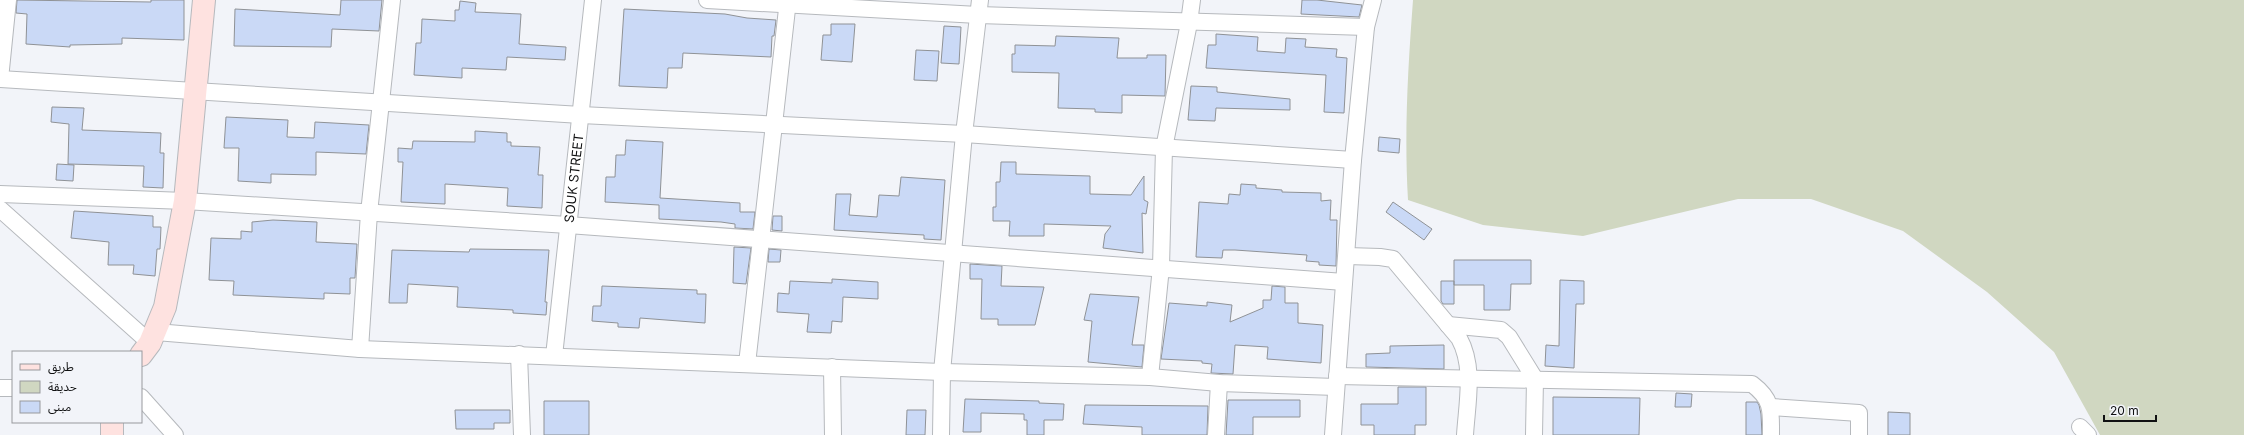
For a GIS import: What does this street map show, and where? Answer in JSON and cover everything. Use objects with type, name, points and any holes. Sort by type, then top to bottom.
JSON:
[{"type":"street","points":[[8,0],[0,79],[194,93],[381,102],[581,115],[964,134],[1353,160]]},
{"type":"street","points":[[149,344],[165,307],[185,201],[194,93],[204,0]]},
{"type":"street","points":[[360,349],[369,213],[392,0]]},
{"type":"street","name":"SOUK STREET","points":[[554,356],[581,115],[592,0]]},
{"type":"street","points":[[707,0],[979,7],[1189,23],[1366,27]]},
{"type":"street","points":[[1150,377],[1161,267],[1164,148],[1189,23],[1192,0]]},
{"type":"street","points":[[1333,435],[1353,160],[1366,27],[1373,0]]},
{"type":"street","points":[[747,364],[776,125],[788,3]]},
{"type":"street","points":[[941,435],[942,372],[964,134],[979,7]]},
{"type":"street","points":[[0,194],[185,201],[568,225],[953,254],[1161,267],[1344,282]]},
{"type":"street","points":[[0,209],[149,344],[520,354],[832,368],[1150,377],[1219,382],[1337,382],[1470,377],[1752,384],[1762,392],[1771,407],[1771,435]]},
{"type":"street","points":[[1347,256],[1393,259],[1459,338],[1466,350],[1470,377],[1465,435]]},
{"type":"street","points":[[1448,325],[1502,330],[1509,337],[1535,379],[1534,435]]},
{"type":"street","points":[[520,354],[522,435]]},
{"type":"street","points":[[832,368],[833,435]]},
{"type":"street","points":[[1216,435],[1219,382]]},
{"type":"street","points":[[0,388],[12,388]]},
{"type":"street","points":[[142,398],[175,435]]},
{"type":"street","points":[[1771,407],[1859,413],[1859,435]]},
{"type":"street","points":[[112,423],[112,435]]},
{"type":"green space","points":[[1413,0],[2244,0],[2244,435],[2100,435],[2054,352],[1987,292],[1903,231],[1811,199],[1738,199],[1583,236],[1483,225],[1408,200],[1406,150],[1407,100]]},
{"type":"building","points":[[17,0],[151,2],[151,0],[184,0],[184,40],[122,38],[122,44],[70,45],[70,47],[26,44],[27,14],[16,13]]},
{"type":"building","points":[[341,0],[382,0],[379,31],[332,29],[331,47],[234,46],[235,9],[340,15]]},
{"type":"building","points":[[1302,0],[1317,0],[1362,5],[1359,17],[1301,14]]},
{"type":"building","points":[[460,1],[476,3],[475,12],[521,14],[519,44],[566,47],[565,60],[507,57],[506,70],[462,68],[462,78],[414,75],[416,43],[421,43],[422,19],[455,21],[455,10],[459,10]]},
{"type":"building","points":[[624,9],[725,14],[747,18],[776,20],[774,36],[772,36],[771,57],[683,53],[682,68],[668,68],[667,88],[619,86]]},
{"type":"building","points":[[831,24],[855,24],[852,62],[821,60],[823,35],[831,35]]},
{"type":"building","points":[[944,26],[961,27],[959,64],[941,63]]},
{"type":"building","points":[[1216,34],[1258,37],[1257,51],[1285,53],[1286,38],[1306,39],[1305,47],[1337,49],[1336,57],[1347,58],[1344,113],[1324,112],[1326,75],[1206,68],[1208,45],[1216,45]]},
{"type":"building","points":[[1056,36],[1119,38],[1117,58],[1147,58],[1147,55],[1166,55],[1165,96],[1122,95],[1122,113],[1095,112],[1095,109],[1058,108],[1059,73],[1012,72],[1012,54],[1015,54],[1015,45],[1055,46]]},
{"type":"building","points":[[916,50],[939,51],[937,81],[914,80]]},
{"type":"building","points":[[1191,86],[1217,87],[1217,92],[1290,99],[1290,110],[1216,108],[1215,121],[1188,120]]},
{"type":"building","points":[[52,107],[84,108],[82,130],[161,133],[160,153],[164,153],[163,188],[143,187],[144,166],[68,164],[69,124],[51,122]]},
{"type":"building","points":[[226,117],[288,120],[287,137],[314,138],[315,122],[369,125],[366,154],[316,152],[316,175],[271,174],[271,183],[238,181],[239,148],[224,148]]},
{"type":"building","points":[[475,131],[507,133],[507,142],[511,142],[511,146],[540,147],[538,175],[543,175],[542,208],[507,206],[508,188],[445,184],[445,204],[401,202],[403,162],[398,162],[398,148],[412,149],[413,141],[475,142]]},
{"type":"building","points":[[1379,137],[1400,139],[1399,153],[1378,151]]},
{"type":"building","points":[[626,140],[663,142],[660,198],[740,203],[740,212],[755,212],[753,229],[735,228],[735,224],[721,222],[659,219],[659,205],[605,202],[606,177],[615,177],[616,155],[625,155]]},
{"type":"building","points":[[1001,162],[1016,162],[1016,174],[1090,176],[1090,194],[1131,195],[1144,176],[1144,200],[1148,202],[1146,214],[1142,213],[1143,253],[1103,248],[1105,234],[1111,226],[1044,224],[1044,236],[1009,236],[1010,221],[993,221],[993,207],[996,207],[996,182],[1000,182]]},
{"type":"building","points":[[57,164],[74,165],[73,181],[56,180]]},
{"type":"building","points":[[901,177],[945,180],[941,240],[924,239],[924,235],[834,230],[836,194],[851,194],[849,215],[877,217],[879,195],[899,196]]},
{"type":"building","points":[[1241,184],[1256,185],[1256,188],[1282,190],[1282,192],[1321,193],[1321,201],[1331,200],[1330,220],[1337,220],[1336,266],[1319,265],[1319,262],[1306,261],[1307,255],[1235,250],[1223,250],[1222,258],[1196,257],[1199,202],[1228,204],[1229,194],[1240,195]]},
{"type":"building","points":[[1393,202],[1432,229],[1424,240],[1386,212]]},
{"type":"building","points":[[74,211],[153,216],[153,227],[161,227],[160,249],[157,249],[155,276],[133,274],[134,265],[108,265],[109,242],[71,238]]},
{"type":"building","points":[[773,216],[782,216],[782,231],[772,230]]},
{"type":"building","points":[[273,220],[317,222],[316,242],[357,244],[355,278],[350,278],[350,294],[324,293],[324,299],[233,295],[234,281],[209,280],[211,238],[241,239],[241,231],[252,232],[252,222]]},
{"type":"building","points":[[734,247],[751,248],[746,284],[733,283]]},
{"type":"building","points":[[470,249],[549,250],[545,302],[547,302],[546,315],[513,313],[513,310],[457,307],[458,287],[408,284],[407,303],[389,303],[392,250],[469,252]]},
{"type":"building","points":[[769,249],[781,250],[780,262],[768,262]]},
{"type":"building","points":[[1454,260],[1531,260],[1531,284],[1511,284],[1510,310],[1484,310],[1484,285],[1454,285]]},
{"type":"building","points":[[970,264],[1002,266],[1001,286],[1044,287],[1035,325],[998,325],[998,319],[981,319],[982,279],[970,279]]},
{"type":"building","points":[[832,279],[878,282],[878,299],[843,297],[842,322],[832,321],[831,333],[807,332],[809,314],[777,312],[778,293],[789,294],[790,281],[832,283]]},
{"type":"building","points":[[1560,280],[1584,281],[1584,304],[1576,304],[1574,368],[1545,366],[1546,345],[1559,346]]},
{"type":"building","points":[[1441,281],[1454,281],[1454,304],[1443,304],[1441,301]]},
{"type":"building","points":[[602,286],[697,290],[697,294],[706,294],[705,323],[640,318],[639,328],[618,327],[618,323],[592,321],[593,306],[601,306]]},
{"type":"building","points":[[1272,286],[1285,287],[1285,303],[1298,303],[1298,323],[1323,325],[1321,363],[1267,359],[1268,347],[1235,345],[1233,374],[1211,373],[1212,364],[1202,363],[1202,361],[1161,359],[1169,303],[1207,306],[1207,302],[1232,305],[1230,322],[1263,308],[1263,300],[1271,300]]},
{"type":"building","points":[[1090,294],[1139,297],[1132,345],[1144,345],[1142,367],[1088,362],[1092,321],[1084,320]]},
{"type":"building","points":[[1444,345],[1444,369],[1366,367],[1366,354],[1390,353],[1390,346]]},
{"type":"building","points":[[1398,387],[1426,387],[1426,425],[1415,425],[1415,435],[1374,435],[1374,425],[1361,425],[1361,404],[1398,404]]},
{"type":"building","points":[[1676,393],[1692,394],[1691,407],[1675,407]]},
{"type":"building","points":[[1553,397],[1640,398],[1639,435],[1553,435]]},
{"type":"building","points":[[965,399],[1039,401],[1039,403],[1064,404],[1063,420],[1044,420],[1044,435],[1027,435],[1027,420],[1024,420],[1024,414],[981,413],[981,432],[963,432]]},
{"type":"building","points":[[1228,400],[1300,400],[1300,417],[1253,417],[1253,435],[1226,435]]},
{"type":"building","points":[[544,401],[589,401],[589,435],[544,435]]},
{"type":"building","points":[[1746,402],[1757,402],[1759,405],[1762,435],[1746,435]]},
{"type":"building","points":[[1085,405],[1208,406],[1207,435],[1142,435],[1142,427],[1083,424]]},
{"type":"building","points":[[455,410],[510,410],[510,423],[494,423],[494,429],[456,429]]},
{"type":"building","points":[[907,410],[926,410],[925,435],[906,435]]},
{"type":"building","points":[[1888,412],[1910,413],[1910,435],[1888,435]]}]
